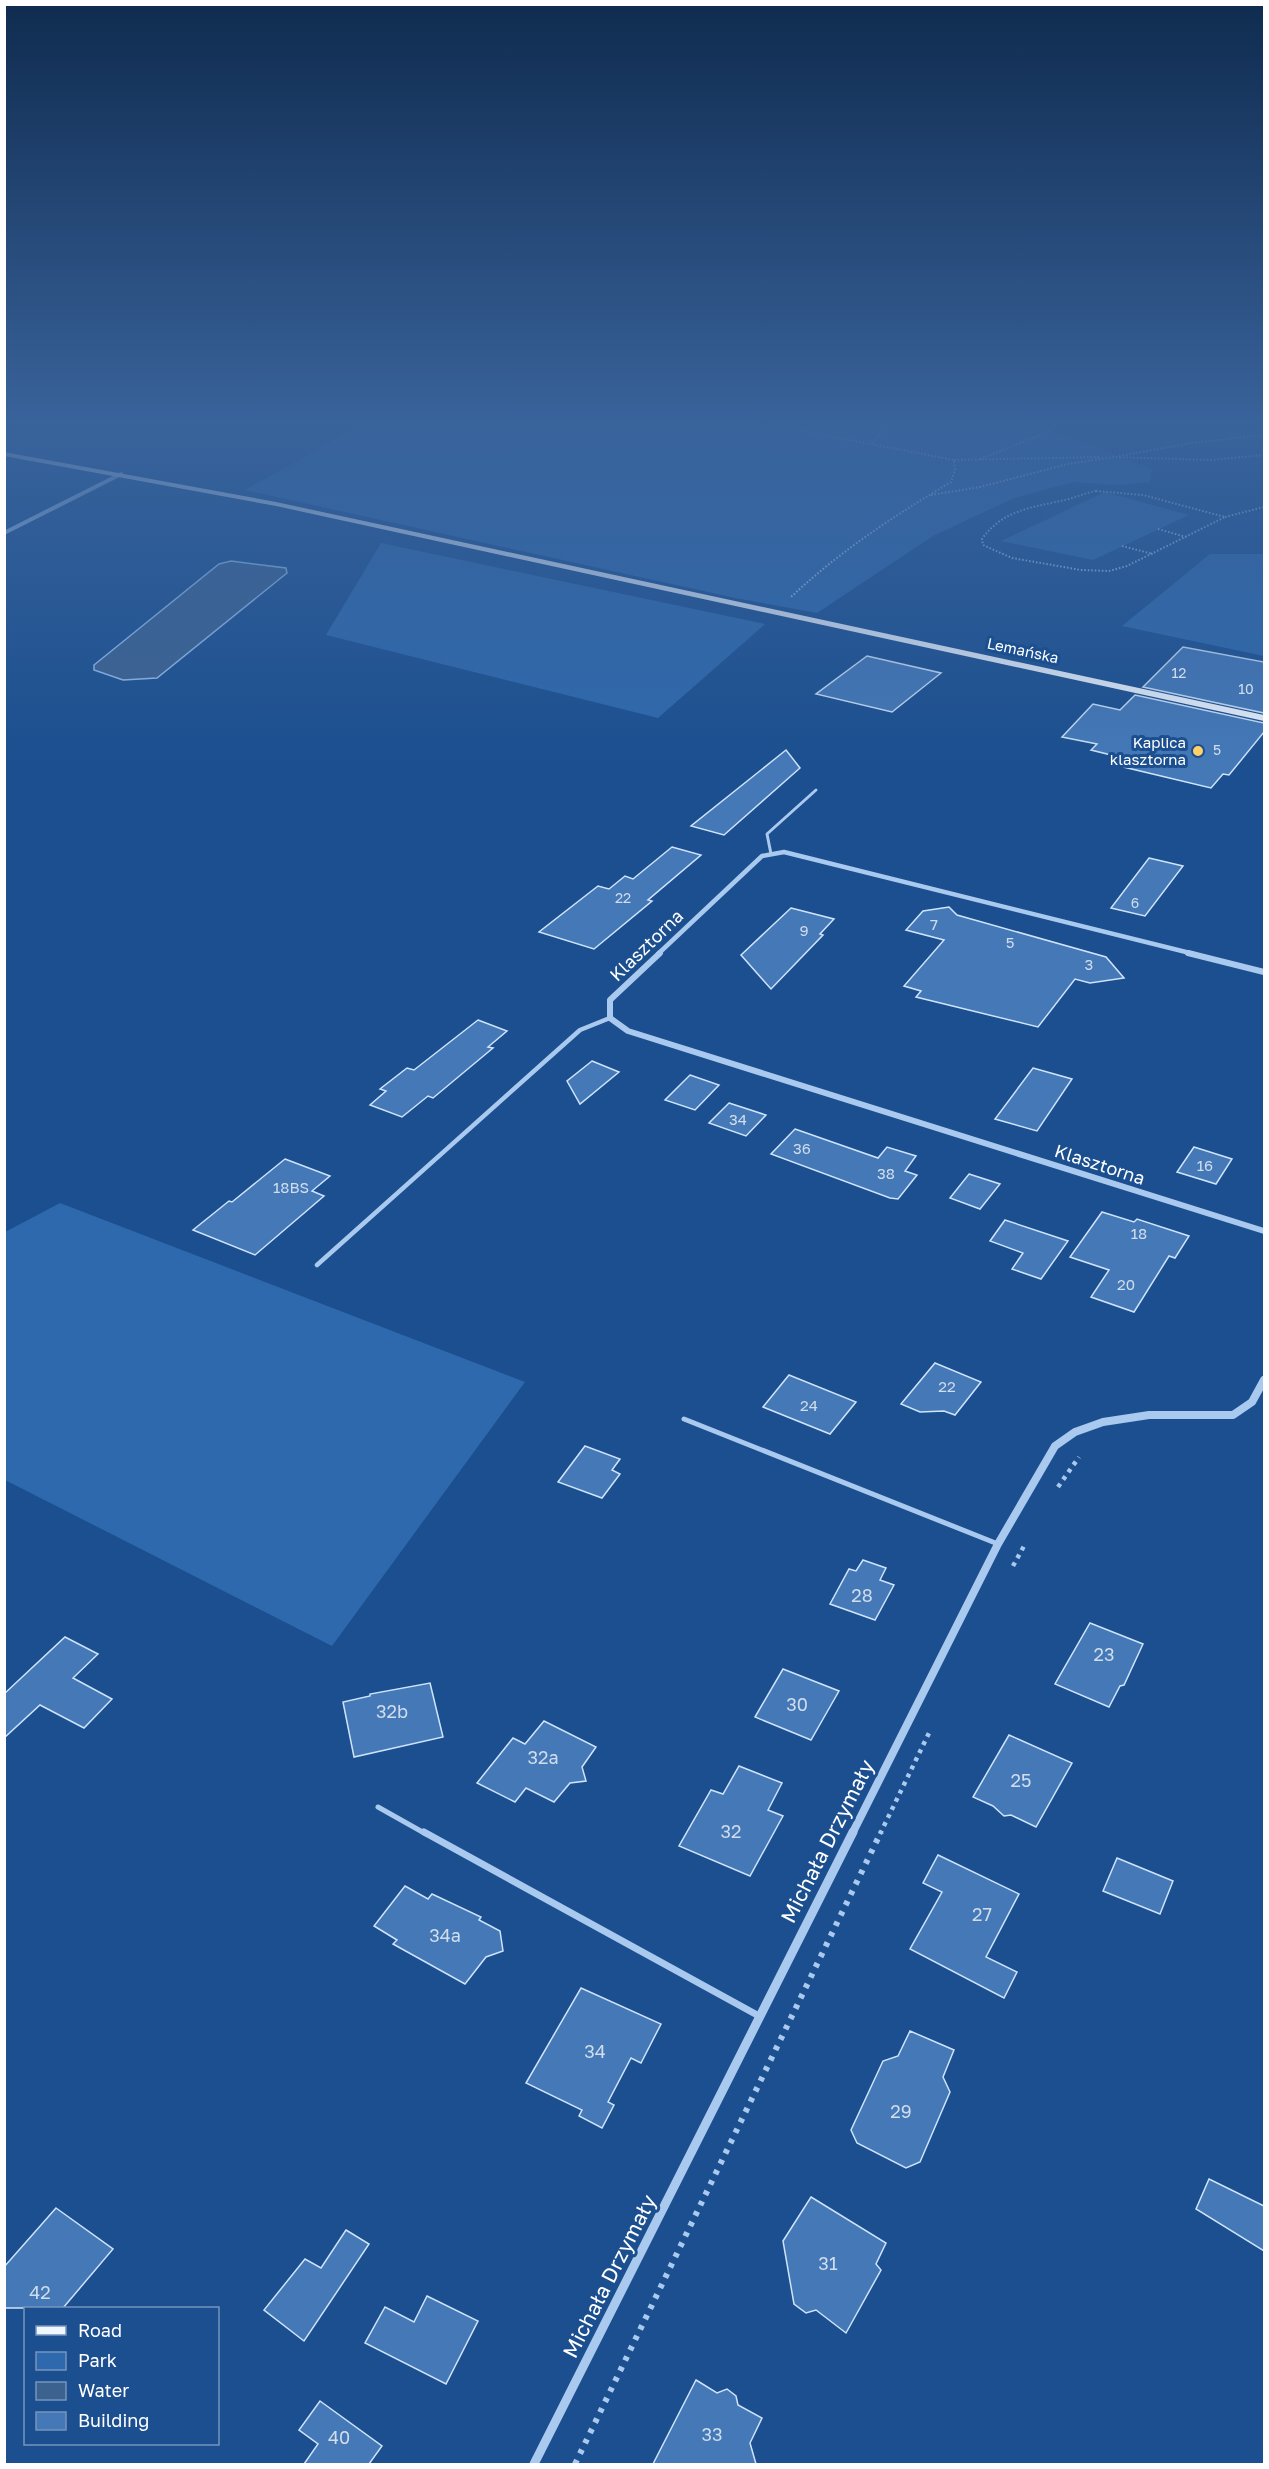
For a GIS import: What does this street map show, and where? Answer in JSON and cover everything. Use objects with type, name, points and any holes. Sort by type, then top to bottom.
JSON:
[{"type":"main road","name":"Lemańska","points":[[429,537],[1264,718]]},
{"type":"street","points":[[771,854],[784,852],[1264,972]]},
{"type":"street","name":"Klasztorna","points":[[771,854],[762,856],[610,1000],[610,1018],[628,1031],[1264,1231]]},
{"type":"street","name":"Michała Drzymały","points":[[534,2464],[998,1544],[1055,1446],[1075,1432],[1103,1422],[1149,1415],[1192,1417],[1233,1414],[1252,1402],[1264,1380]]},
{"type":"lane","points":[[771,854],[767,834],[816,790]]},
{"type":"lane","points":[[317,1265],[580,1030],[610,1018]]},
{"type":"lane","points":[[684,1419],[998,1544]]},
{"type":"lane","points":[[378,1807],[759,2016]]},
{"type":"path","points":[[775,612],[822,568],[864,537]]},
{"type":"path","points":[[983,537],[983,545],[1001,554],[1081,570],[1116,571],[1187,537]]},
{"type":"path","points":[[1122,546],[1153,554]]},
{"type":"path","points":[[1056,1491],[1086,1449]]},
{"type":"path","points":[[1011,1570],[1027,1540]]},
{"type":"path","points":[[575,2464],[934,1723]]},
{"type":"green space","points":[[459,537],[931,537],[817,613],[735,598]]},
{"type":"green space","points":[[1009,537],[1142,537],[1093,560],[1001,541]]},
{"type":"green space","points":[[381,543],[765,624],[658,718],[326,635]]},
{"type":"green space","points":[[1210,554],[1264,554],[1264,656],[1122,626]]},
{"type":"green space","points":[[60,1203],[525,1382],[332,1646],[5,1480],[5,1232]]},
{"type":"water","points":[[231,561],[286,568],[287,573],[157,678],[123,680],[94,670],[94,665],[219,564]]},
{"type":"building","points":[[1183,647],[1264,662],[1264,713],[1143,687]]},
{"type":"building","points":[[867,656],[941,673],[892,712],[816,694]]},
{"type":"building","points":[[1135,695],[1264,723],[1264,732],[1229,775],[1223,774],[1211,788],[1111,764],[1119,757],[1091,750],[1097,744],[1062,737],[1093,704],[1120,710]]},
{"type":"building","points":[[786,750],[800,768],[724,835],[691,826]]},
{"type":"building","points":[[672,847],[701,855],[648,900],[652,901],[594,949],[539,932],[598,886],[609,889],[625,876],[633,879]]},
{"type":"building","points":[[1149,858],[1183,866],[1145,916],[1111,908]]},
{"type":"building","points":[[949,907],[957,915],[1106,957],[1124,978],[1090,983],[1075,979],[1038,1027],[916,997],[921,991],[904,986],[944,940],[906,930],[923,911]]},
{"type":"building","points":[[791,908],[834,919],[820,934],[823,935],[771,989],[741,955]]},
{"type":"building","points":[[478,1020],[507,1031],[488,1047],[493,1048],[433,1098],[428,1096],[402,1117],[370,1105],[386,1091],[380,1089],[407,1068],[414,1070]]},
{"type":"building","points":[[592,1061],[619,1072],[580,1104],[567,1081]]},
{"type":"building","points":[[1033,1068],[1072,1079],[1037,1131],[995,1119]]},
{"type":"building","points":[[690,1075],[719,1085],[695,1110],[665,1100]]},
{"type":"building","points":[[729,1103],[766,1115],[746,1136],[709,1123]]},
{"type":"building","points":[[795,1129],[878,1158],[887,1147],[916,1156],[905,1171],[917,1175],[898,1199],[890,1198],[771,1154]]},
{"type":"building","points":[[1194,1147],[1232,1159],[1216,1184],[1177,1172]]},
{"type":"building","points":[[285,1159],[330,1176],[312,1191],[324,1196],[255,1255],[193,1230],[229,1201],[232,1202]]},
{"type":"building","points":[[969,1174],[1000,1184],[980,1209],[950,1198]]},
{"type":"building","points":[[1102,1212],[1134,1222],[1137,1219],[1189,1236],[1175,1258],[1169,1256],[1134,1312],[1091,1297],[1109,1270],[1070,1257]]},
{"type":"building","points":[[1005,1220],[1068,1241],[1041,1279],[1012,1269],[1023,1253],[990,1241]]},
{"type":"building","points":[[935,1363],[981,1382],[955,1415],[944,1411],[920,1412],[901,1404]]},
{"type":"building","points":[[789,1375],[856,1402],[830,1434],[763,1407]]},
{"type":"building","points":[[585,1446],[620,1459],[612,1470],[620,1474],[602,1498],[558,1482]]},
{"type":"building","points":[[863,1560],[886,1568],[880,1580],[894,1585],[875,1620],[830,1604],[849,1569],[856,1571]]},
{"type":"building","points":[[1090,1623],[1143,1644],[1124,1685],[1120,1686],[1109,1707],[1055,1684]]},
{"type":"building","points":[[65,1637],[98,1654],[73,1678],[112,1699],[84,1728],[40,1705],[4,1738],[4,1694]]},
{"type":"building","points":[[783,1669],[839,1691],[811,1740],[755,1717]]},
{"type":"building","points":[[430,1683],[443,1737],[354,1757],[343,1702],[370,1696],[370,1694]]},
{"type":"building","points":[[544,1721],[596,1747],[582,1767],[586,1781],[570,1783],[554,1802],[526,1788],[515,1802],[477,1783],[513,1738],[525,1744]]},
{"type":"building","points":[[1009,1735],[1072,1763],[1036,1827],[1011,1815],[1004,1816],[993,1806],[973,1797]]},
{"type":"building","points":[[739,1766],[782,1783],[768,1810],[783,1816],[750,1876],[679,1846],[711,1790],[723,1794]]},
{"type":"building","points":[[938,1855],[1019,1894],[986,1957],[1017,1972],[1004,1998],[910,1949],[942,1892],[923,1883]]},
{"type":"building","points":[[1117,1858],[1173,1881],[1160,1914],[1103,1891]]},
{"type":"building","points":[[405,1886],[428,1899],[432,1894],[481,1917],[479,1920],[500,1931],[503,1951],[486,1957],[465,1984],[393,1944],[397,1940],[374,1926]]},
{"type":"building","points":[[581,1988],[661,2024],[641,2063],[631,2058],[608,2102],[614,2105],[602,2128],[579,2116],[582,2110],[526,2083]]},
{"type":"building","points":[[910,2031],[954,2050],[943,2077],[950,2092],[920,2162],[906,2168],[857,2143],[851,2130],[883,2061],[898,2056]]},
{"type":"building","points":[[1209,2179],[1264,2206],[1264,2251],[1196,2209]]},
{"type":"building","points":[[811,2197],[886,2243],[876,2264],[881,2270],[846,2333],[816,2310],[806,2313],[794,2304],[783,2241]]},
{"type":"building","points":[[56,2208],[113,2249],[64,2307],[4,2308],[4,2267]]},
{"type":"building","points":[[346,2230],[369,2244],[304,2341],[264,2310],[305,2259],[321,2268]]},
{"type":"building","points":[[427,2296],[478,2321],[446,2384],[365,2343],[385,2307],[414,2322]]},
{"type":"building","points":[[696,2380],[717,2393],[727,2389],[736,2396],[738,2405],[762,2418],[750,2443],[756,2464],[653,2464]]},
{"type":"building","points":[[320,2401],[382,2446],[369,2464],[304,2464],[318,2444],[299,2430]]},
{"type":"place","name":"Kaplica klasztorna","points":[[1198,751]]}]
